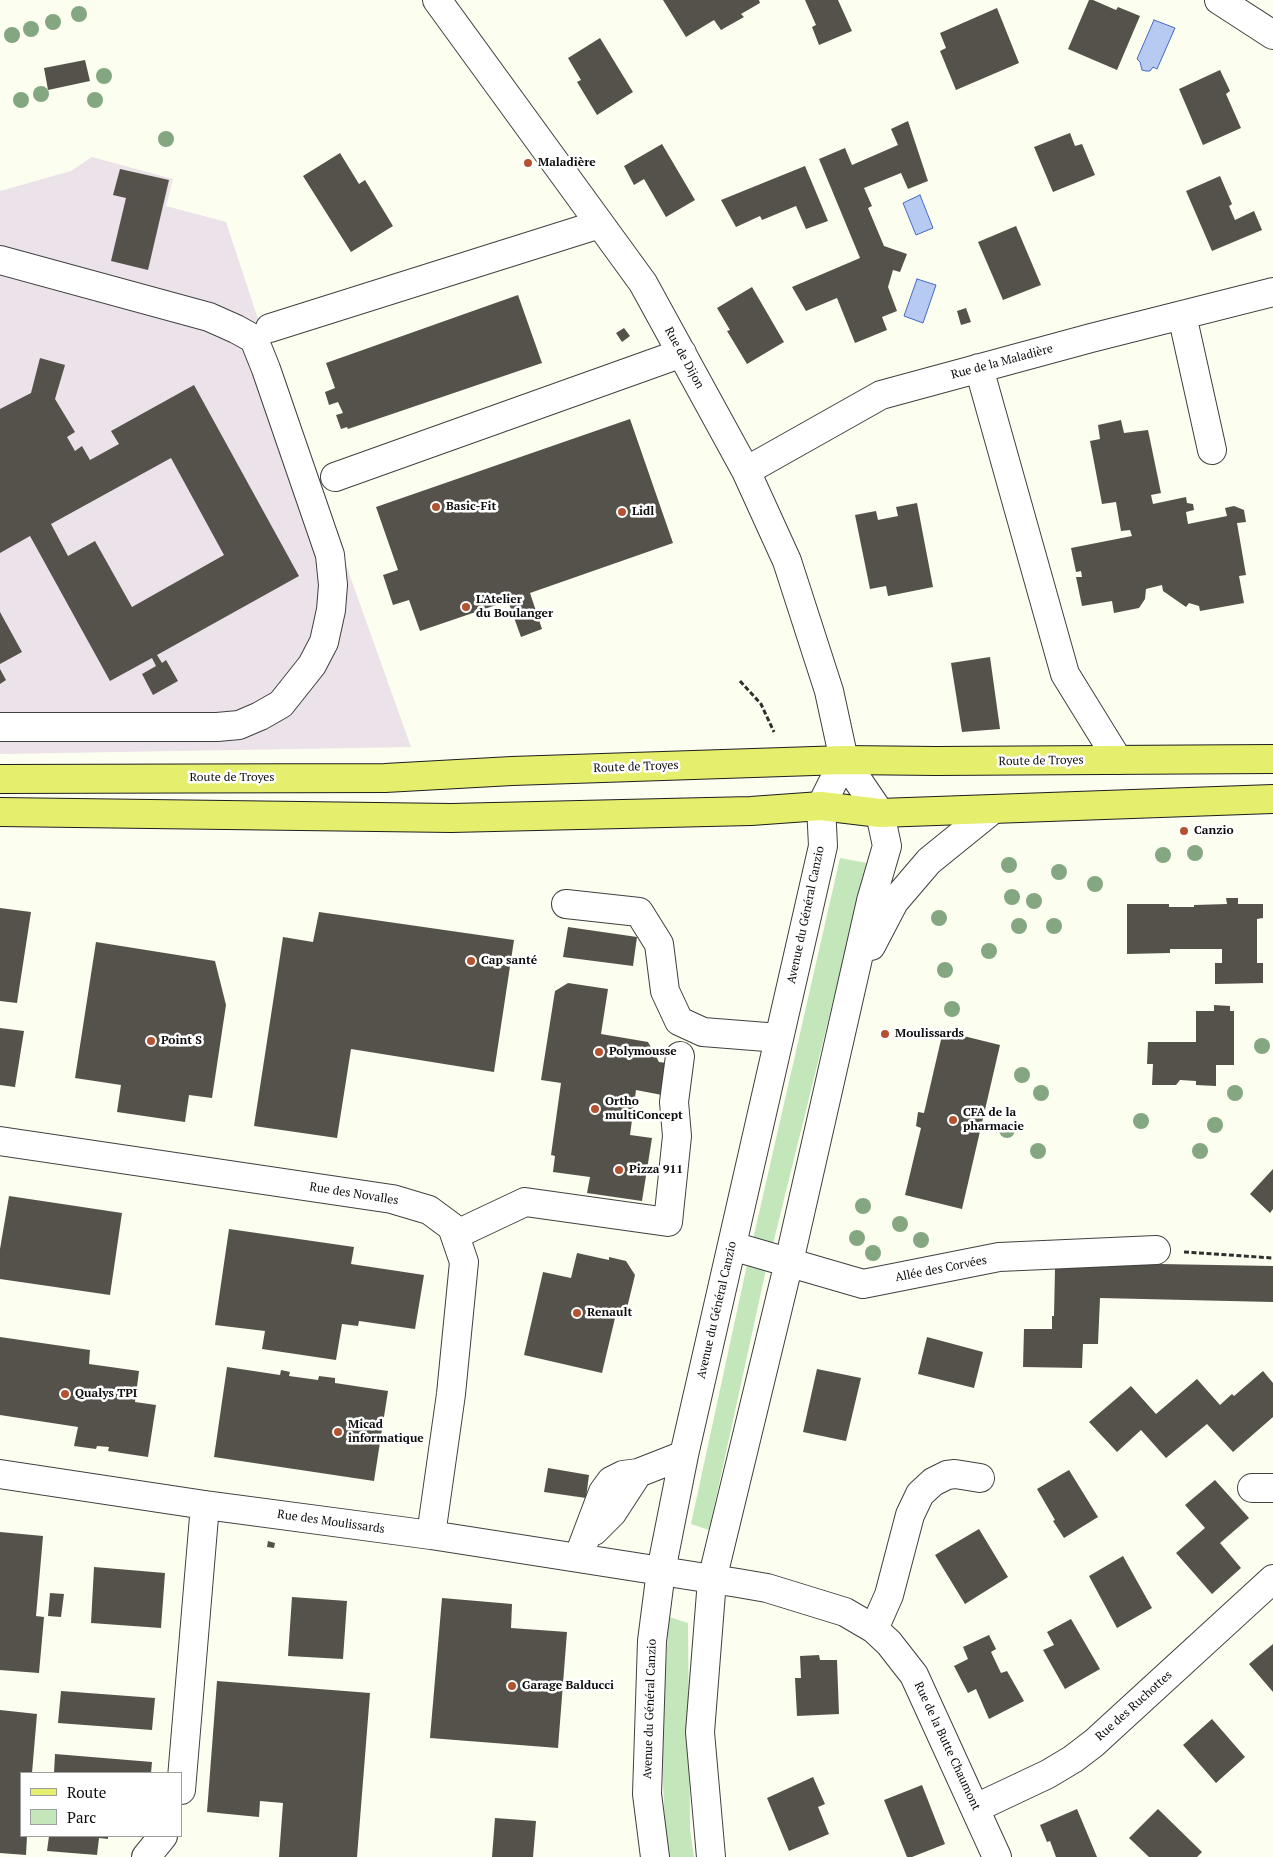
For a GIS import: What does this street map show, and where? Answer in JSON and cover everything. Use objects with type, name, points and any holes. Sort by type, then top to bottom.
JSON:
[{"type":"main road","name":"Route de Troyes","points":[[0,779],[385,778],[512,771],[845,768],[936,762],[1273,759]]},
{"type":"main road","points":[[0,812],[451,818],[751,810],[821,806],[880,813],[1273,798]]},
{"type":"street","name":"Rue de Dijon","points":[[437,0],[644,283],[746,471],[787,561],[830,691],[845,768]]},
{"type":"street","points":[[1219,0],[1273,35]]},
{"type":"street","points":[[270,328],[600,224]]},
{"type":"street","points":[[0,260],[209,318],[254,339],[330,555],[333,585],[331,610],[324,642],[312,665],[281,704],[239,725],[217,727],[0,726]]},
{"type":"street","name":"Rue de la Maladière","points":[[746,471],[881,394],[1273,292]]},
{"type":"street","points":[[1182,315],[1212,450]]},
{"type":"street","points":[[335,477],[682,353]]},
{"type":"street","points":[[979,368],[1065,674],[1118,760]]},
{"type":"street","points":[[710,1857],[700,1732],[712,1580],[789,1262],[871,901],[887,846],[880,813],[845,768]]},
{"type":"street","name":"Avenue du Général Canzio","points":[[656,1857],[647,1794],[652,1641],[661,1572],[684,1455],[823,846],[821,806],[845,768]]},
{"type":"street","points":[[854,978],[894,902],[929,861],[992,810]]},
{"type":"street","points":[[566,904],[638,912],[659,944],[665,991],[679,1021],[703,1032],[779,1038]]},
{"type":"street","points":[[455,1235],[525,1202],[668,1222],[677,1136],[674,1102],[680,1056]]},
{"type":"street","name":"Rue des Novalles","points":[[0,1141],[392,1199],[429,1210],[452,1227],[464,1262],[451,1394],[431,1535]]},
{"type":"street","name":"Allée des Corvées","points":[[732,1246],[864,1284],[999,1257],[1156,1250]]},
{"type":"street","points":[[582,1546],[603,1492],[610,1481],[623,1475],[638,1473],[684,1455]]},
{"type":"street","name":"Rue des Moulissards","points":[[0,1474],[205,1505],[431,1535],[582,1546],[661,1572]]},
{"type":"street","points":[[874,1629],[889,1595],[910,1515],[920,1494],[933,1482],[947,1475],[955,1474],[980,1478]]},
{"type":"street","points":[[182,1778],[205,1505]]},
{"type":"street","name":"Rue de la Butte Chaumont","points":[[661,1572],[766,1588],[845,1612],[874,1629],[889,1643],[914,1675],[997,1857]]},
{"type":"street","name":"Rue des Ruchottes","points":[[976,1808],[1048,1774],[1073,1759],[1094,1743],[1273,1579]]},
{"type":"street","points":[[146,1857],[162,1837]]},
{"type":"path","points":[[740,681],[761,704],[774,732],[770,741]]},
{"type":"path","points":[[1156,1250],[1273,1258]]},
{"type":"shaded area","points":[[92,157],[173,179],[166,206],[226,222],[256,313],[411,747],[0,754],[0,191],[71,171]]},
{"type":"green space","points":[[840,858],[867,863],[772,1248],[752,1244]]},
{"type":"green space","points":[[748,1260],[767,1265],[709,1530],[691,1524]]},
{"type":"green space","points":[[669,1617],[688,1623],[690,1830],[694,1857],[668,1857],[666,1846],[661,1741]]},
{"type":"water","points":[[1154,20],[1175,28],[1157,69],[1153,67],[1150,71],[1146,71],[1142,70],[1137,59]]},
{"type":"water","points":[[920,195],[933,228],[916,235],[903,203]]},
{"type":"water","points":[[917,279],[936,285],[923,323],[904,316]]},
{"type":"building","points":[[663,0],[759,0],[760,3],[741,14],[744,17],[721,30],[714,20],[686,37]]},
{"type":"building","points":[[805,0],[838,0],[852,31],[819,45],[812,27],[816,25]]},
{"type":"building","points":[[1089,0],[1116,10],[1118,7],[1140,16],[1117,70],[1068,49]]},
{"type":"building","points":[[997,8],[1019,63],[956,90],[940,51],[946,48],[940,33]]},
{"type":"building","points":[[600,38],[633,92],[597,115],[577,82],[581,80],[568,58]]},
{"type":"building","points":[[85,60],[90,81],[48,90],[44,68]]},
{"type":"building","points":[[1220,70],[1230,91],[1226,94],[1241,128],[1203,145],[1179,89]]},
{"type":"building","points":[[908,121],[928,181],[908,189],[901,173],[864,188],[872,206],[868,208],[884,246],[907,254],[900,272],[893,270],[888,287],[897,311],[882,317],[887,330],[855,343],[837,298],[806,311],[792,287],[860,258],[819,159],[845,148],[852,165],[898,145],[891,129]]},
{"type":"building","points":[[1070,133],[1075,146],[1082,144],[1095,175],[1053,192],[1034,147]]},
{"type":"building","points":[[662,144],[695,200],[666,217],[644,179],[634,185],[624,166]]},
{"type":"building","points":[[340,153],[359,184],[365,180],[393,226],[351,252],[303,176]]},
{"type":"building","points":[[805,166],[828,221],[806,229],[796,206],[762,220],[760,216],[736,227],[721,200]]},
{"type":"building","points":[[120,169],[169,180],[148,270],[111,261],[126,198],[113,195]]},
{"type":"building","points":[[1220,176],[1232,204],[1229,206],[1235,220],[1254,211],[1262,230],[1212,251],[1186,191]]},
{"type":"building","points":[[1016,226],[1041,285],[1003,300],[978,242]]},
{"type":"building","points":[[752,287],[784,342],[747,364],[727,331],[730,330],[717,308]]},
{"type":"building","points":[[518,295],[542,363],[348,429],[347,427],[341,429],[336,415],[343,413],[338,402],[329,405],[325,392],[335,388],[326,363]]},
{"type":"building","points":[[966,308],[971,322],[961,325],[957,311]]},
{"type":"building","points":[[624,328],[630,336],[622,342],[616,333]]},
{"type":"building","points":[[40,358],[65,365],[55,399],[75,432],[67,437],[75,451],[82,446],[90,460],[119,444],[111,431],[194,385],[299,576],[157,655],[162,663],[166,660],[178,681],[153,695],[142,674],[156,666],[152,658],[110,681],[30,536],[0,553],[0,409],[31,393]],"holes":[[[171,458],[224,555],[132,607],[95,541],[68,556],[51,524]]]},
{"type":"building","points":[[630,419],[673,543],[530,593],[542,629],[521,637],[508,601],[420,631],[409,600],[393,605],[383,575],[398,570],[376,507]]},
{"type":"building","points":[[1121,420],[1124,433],[1148,430],[1161,493],[1151,495],[1153,504],[1186,497],[1187,503],[1193,504],[1194,510],[1186,512],[1188,524],[1227,516],[1225,508],[1234,506],[1244,510],[1246,522],[1237,523],[1246,575],[1239,576],[1244,603],[1200,611],[1199,606],[1189,603],[1186,607],[1163,591],[1162,585],[1146,589],[1145,599],[1139,608],[1114,613],[1112,601],[1082,606],[1076,577],[1082,577],[1081,571],[1076,572],[1071,548],[1132,536],[1130,530],[1121,531],[1116,502],[1102,504],[1090,441],[1100,439],[1098,425]]},
{"type":"building","points":[[917,503],[933,587],[888,596],[886,586],[870,589],[855,515],[876,511],[878,520],[898,516],[896,507]]},
{"type":"building","points":[[0,612],[22,652],[0,664]]},
{"type":"building","points":[[990,657],[1000,729],[962,732],[951,663]]},
{"type":"building","points":[[0,669],[6,680],[0,684]]},
{"type":"building","points":[[1226,898],[1238,898],[1238,904],[1263,904],[1263,918],[1257,919],[1257,963],[1263,963],[1263,983],[1215,984],[1215,963],[1222,963],[1222,949],[1170,949],[1170,953],[1127,954],[1127,904],[1169,904],[1169,907],[1194,907],[1194,905],[1227,904]]},
{"type":"building","points":[[0,908],[31,912],[17,1003],[0,1001]]},
{"type":"building","points":[[319,912],[514,940],[494,1072],[351,1049],[337,1138],[254,1126],[283,937],[313,942]]},
{"type":"building","points":[[568,927],[637,937],[633,966],[563,957]]},
{"type":"building","name":"Point S","points":[[96,942],[215,961],[226,1005],[212,1098],[189,1095],[185,1122],[117,1112],[121,1085],[75,1078]]},
{"type":"building","points":[[568,983],[608,989],[601,1034],[648,1042],[659,1062],[667,1063],[662,1095],[636,1090],[630,1135],[652,1138],[642,1201],[587,1193],[590,1177],[553,1172],[555,1156],[551,1155],[561,1083],[541,1080],[555,991]]},
{"type":"building","points":[[1214,1005],[1230,1006],[1230,1011],[1234,1011],[1234,1065],[1216,1065],[1216,1086],[1196,1085],[1196,1081],[1180,1080],[1176,1085],[1152,1085],[1153,1064],[1147,1064],[1148,1042],[1196,1042],[1196,1011],[1214,1011]]},
{"type":"building","points":[[0,1028],[24,1031],[15,1087],[0,1085]]},
{"type":"building","name":"CFA de la pharmacie","points":[[943,1031],[1000,1045],[962,1209],[905,1195],[921,1128],[916,1126],[918,1112],[924,1113]]},
{"type":"building","points":[[1273,1169],[1273,1209],[1270,1213],[1250,1194]]},
{"type":"building","points":[[9,1196],[122,1213],[110,1295],[0,1279],[0,1249]]},
{"type":"building","points":[[229,1229],[354,1247],[351,1264],[424,1275],[415,1329],[359,1321],[358,1326],[342,1324],[336,1360],[262,1349],[265,1331],[215,1325]]},
{"type":"building","name":"Renault","points":[[577,1253],[609,1260],[609,1257],[626,1261],[635,1275],[627,1308],[615,1318],[602,1373],[524,1355],[543,1272],[571,1278]]},
{"type":"building","points":[[1103,1263],[1273,1266],[1273,1302],[1100,1298],[1098,1344],[1083,1344],[1082,1368],[1023,1367],[1024,1329],[1052,1329],[1055,1269]]},
{"type":"building","name":"Qualys TPI","points":[[0,1337],[90,1350],[89,1364],[139,1371],[135,1402],[156,1405],[148,1457],[108,1451],[109,1447],[97,1446],[96,1449],[74,1446],[78,1427],[0,1415]]},
{"type":"building","points":[[927,1337],[983,1352],[974,1388],[918,1374]]},
{"type":"building","points":[[227,1367],[280,1375],[281,1370],[290,1372],[289,1376],[318,1380],[319,1376],[335,1378],[335,1383],[388,1391],[374,1481],[214,1457]]},
{"type":"building","points":[[817,1369],[861,1378],[846,1441],[803,1432]]},
{"type":"building","points":[[1263,1371],[1273,1383],[1273,1417],[1233,1452],[1207,1424],[1166,1458],[1141,1430],[1117,1452],[1089,1422],[1131,1386],[1156,1414],[1197,1379],[1220,1405],[1232,1394],[1234,1396]]},
{"type":"building","points":[[548,1468],[589,1475],[586,1498],[544,1492]]},
{"type":"building","points":[[1069,1470],[1098,1517],[1064,1538],[1037,1489]]},
{"type":"building","points":[[1215,1480],[1249,1518],[1220,1543],[1241,1568],[1212,1594],[1176,1553],[1205,1528],[1185,1505]]},
{"type":"building","points":[[979,1529],[1008,1577],[965,1604],[935,1555]]},
{"type":"building","points":[[0,1532],[43,1536],[36,1616],[44,1617],[39,1673],[0,1670]]},
{"type":"building","points":[[268,1541],[275,1543],[274,1548],[267,1547]]},
{"type":"building","points":[[1123,1556],[1152,1608],[1117,1628],[1089,1576]]},
{"type":"building","points":[[94,1567],[165,1573],[161,1628],[91,1623]]},
{"type":"building","points":[[50,1593],[64,1594],[61,1617],[48,1616]]},
{"type":"building","points":[[292,1597],[347,1601],[343,1659],[288,1656]]},
{"type":"building","name":"Garage Balducci","points":[[442,1598],[512,1604],[511,1628],[567,1632],[558,1748],[430,1738]]},
{"type":"building","points":[[1071,1619],[1100,1669],[1065,1689],[1043,1650],[1054,1645],[1047,1632]]},
{"type":"building","points":[[989,1635],[996,1649],[991,1652],[1001,1673],[1007,1671],[1024,1701],[989,1719],[976,1689],[968,1693],[954,1666],[968,1659],[963,1647]]},
{"type":"building","points":[[1273,1644],[1273,1692],[1249,1664]]},
{"type":"building","points":[[819,1655],[820,1660],[837,1660],[839,1714],[797,1716],[795,1678],[801,1678],[800,1656]]},
{"type":"building","points":[[217,1681],[370,1693],[357,1857],[279,1857],[283,1803],[260,1801],[259,1817],[207,1812]]},
{"type":"building","points":[[61,1691],[155,1698],[152,1730],[58,1723]]},
{"type":"building","points":[[0,1710],[37,1714],[32,1772],[20,1772],[20,1837],[27,1837],[26,1855],[0,1853]]},
{"type":"building","points":[[1212,1719],[1245,1757],[1216,1783],[1183,1745]]},
{"type":"building","points":[[55,1754],[152,1762],[151,1772],[54,1772]]},
{"type":"building","points":[[813,1777],[825,1804],[818,1807],[829,1834],[789,1851],[767,1798]]},
{"type":"building","points":[[922,1785],[945,1844],[912,1857],[907,1857],[884,1800]]},
{"type":"building","points":[[1077,1809],[1097,1857],[1056,1857],[1050,1841],[1047,1842],[1040,1825]]},
{"type":"building","points":[[1158,1809],[1202,1852],[1197,1857],[1149,1857],[1129,1838]]},
{"type":"building","points":[[495,1818],[536,1821],[533,1857],[492,1857]]},
{"type":"building","points":[[49,1837],[108,1837],[108,1839],[99,1838],[97,1855],[47,1851]]},
{"type":"place","name":"Maladière","points":[[528,163]]},
{"type":"place","name":"Basic-Fit","points":[[436,507]]},
{"type":"place","name":"Lidl","points":[[622,512]]},
{"type":"place","name":"L'Atelier du Boulanger","points":[[466,607]]},
{"type":"place","name":"Canzio","points":[[1184,831]]},
{"type":"place","name":"Cap santé","points":[[471,961]]},
{"type":"place","name":"Moulissards","points":[[885,1034]]},
{"type":"place","name":"Point S","points":[[151,1041]]},
{"type":"place","name":"Polymousse","points":[[599,1052]]},
{"type":"place","name":"Ortho multiConcept","points":[[595,1109]]},
{"type":"place","name":"CFA de la pharmacie","points":[[953,1120]]},
{"type":"place","name":"Pizza 911","points":[[619,1170]]},
{"type":"place","name":"Renault","points":[[577,1313]]},
{"type":"place","name":"Qualys TPI","points":[[65,1394]]},
{"type":"place","name":"Micad informatique","points":[[338,1432]]},
{"type":"place","name":"Garage Balducci","points":[[512,1686]]}]
